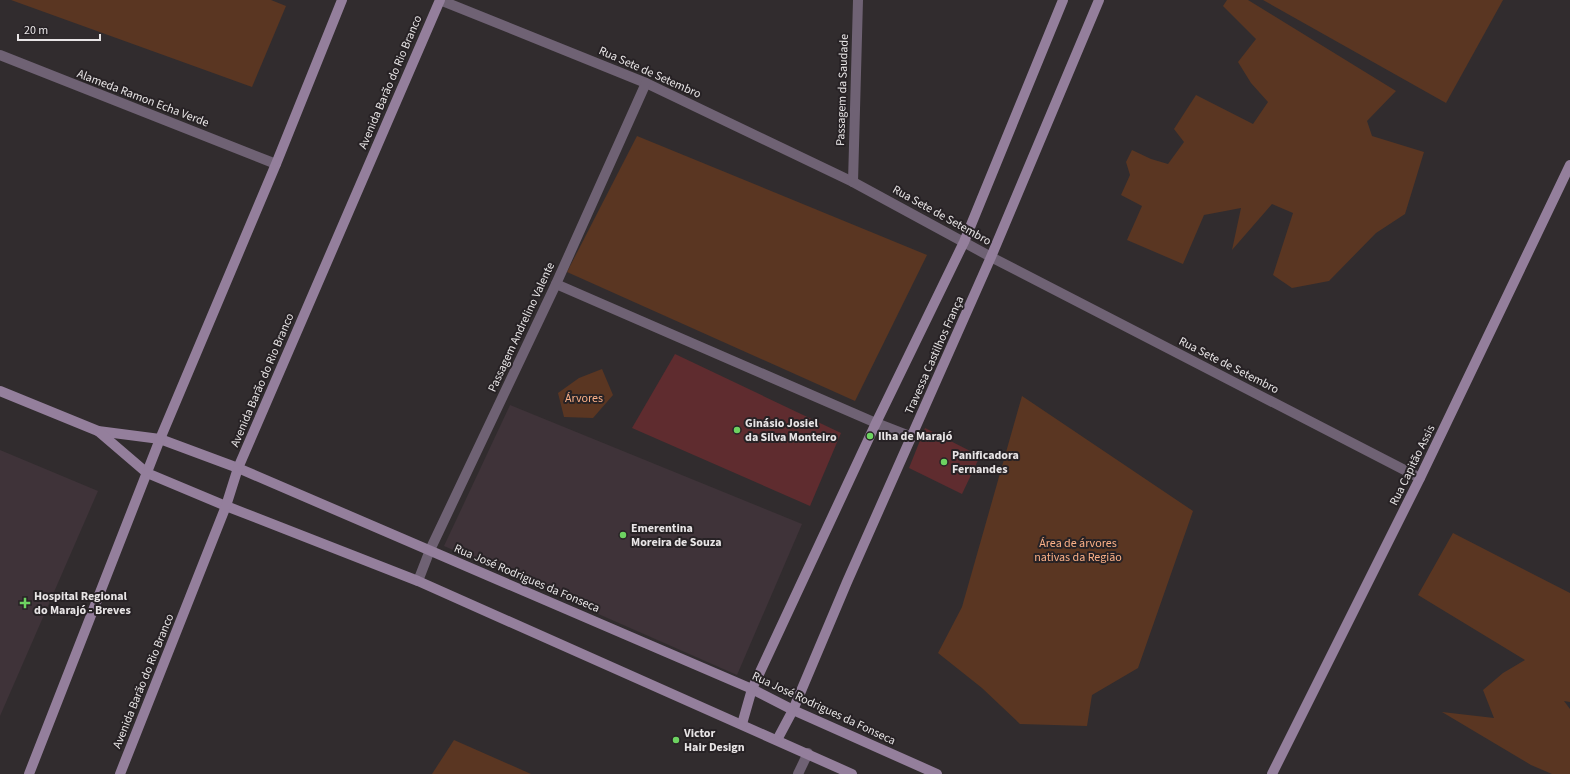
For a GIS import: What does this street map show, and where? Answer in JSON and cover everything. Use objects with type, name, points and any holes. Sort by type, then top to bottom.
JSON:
[{"type":"street","points":[[29,774],[160,439],[276,164],[342,0]]},
{"type":"street","name":"Rua Sete de Setembro","points":[[440,0],[646,83],[852,182],[991,257],[1420,478]]},
{"type":"street","name":"Avenida Barão do Rio Branco","points":[[120,774],[226,506],[238,468],[440,0]]},
{"type":"street","name":"Passagem da Saudade","points":[[852,182],[858,0]]},
{"type":"street","name":"Travessa Castilhos França","points":[[742,724],[752,689],[876,423],[964,242],[1063,0]]},
{"type":"street","name":"Travessa Castilhos França","points":[[777,740],[793,710],[847,582],[991,257],[1099,0]]},
{"type":"street","name":"Alameda Ramon Echa Verde","points":[[0,55],[276,164]]},
{"type":"street","name":"Passagem Andrelino Valente","points":[[418,581],[430,550],[556,284],[646,83]]},
{"type":"street","name":"Rua Capitão Assis","points":[[1272,774],[1420,478],[1570,165]]},
{"type":"street","points":[[556,284],[876,423],[912,437]]},
{"type":"street","name":"Rua José Rodrigues da Fonseca","points":[[0,391],[98,431],[160,439],[238,468],[752,689],[793,710],[936,774]]},
{"type":"street","name":"Rua José Rodrigues da Fonseca","points":[[98,431],[147,472],[226,506],[418,581],[808,753],[852,774]]},
{"type":"street","points":[[798,774],[808,753]]},
{"type":"shaded area","name":"Emerentina Moreira de Souza","points":[[510,405],[802,524],[737,675],[444,546]]},
{"type":"shaded area","name":"Hospital Regional do Marajó - Breves","points":[[0,450],[98,491],[0,716]]},
{"type":"green space","points":[[11,0],[271,0],[286,6],[252,87]]},
{"type":"green space","points":[[1227,0],[1248,0],[1396,91],[1367,121],[1372,136],[1424,152],[1405,214],[1376,233],[1329,281],[1292,288],[1273,275],[1293,213],[1272,204],[1232,250],[1241,208],[1204,215],[1183,264],[1127,240],[1142,206],[1121,195],[1130,175],[1126,162],[1132,150],[1151,159],[1168,164],[1184,142],[1174,129],[1196,95],[1253,124],[1268,102],[1251,83],[1238,62],[1256,39],[1223,6]]},
{"type":"green space","points":[[1263,0],[1503,0],[1446,103]]},
{"type":"green space","points":[[637,136],[927,255],[855,401],[567,272]]},
{"type":"green space","name":"Árvores","points":[[602,369],[613,395],[593,418],[564,417],[558,393],[579,378]]},
{"type":"green space","name":"Área de árvores nativas da Região","points":[[1022,396],[1193,511],[1138,668],[1092,695],[1087,726],[1020,724],[982,688],[938,653],[962,607]]},
{"type":"green space","points":[[1453,533],[1570,593],[1570,702],[1564,701],[1570,709],[1570,774],[1552,774],[1531,765],[1442,712],[1494,718],[1483,690],[1503,673],[1525,660],[1418,595]]},
{"type":"green space","points":[[454,740],[531,774],[432,774]]},
{"type":"building","name":"Ginásio Josiel da Silva Monteiro","points":[[675,354],[841,433],[810,506],[632,428]]},
{"type":"building","name":"Panificadora Fernandes","points":[[925,428],[980,456],[962,494],[909,468]]},
{"type":"place","name":"Ginásio Josiel da Silva Monteiro","points":[[737,430]]},
{"type":"place","name":"Ilha de Marajó","points":[[870,436]]},
{"type":"place","name":"Panificadora Fernandes","points":[[944,462]]},
{"type":"place","name":"Emerentina Moreira de Souza","points":[[623,535]]},
{"type":"place","name":"Hospital Regional do Marajó - Breves","points":[[25,603]]},
{"type":"place","name":"Victor Hair Design","points":[[676,740]]}]
